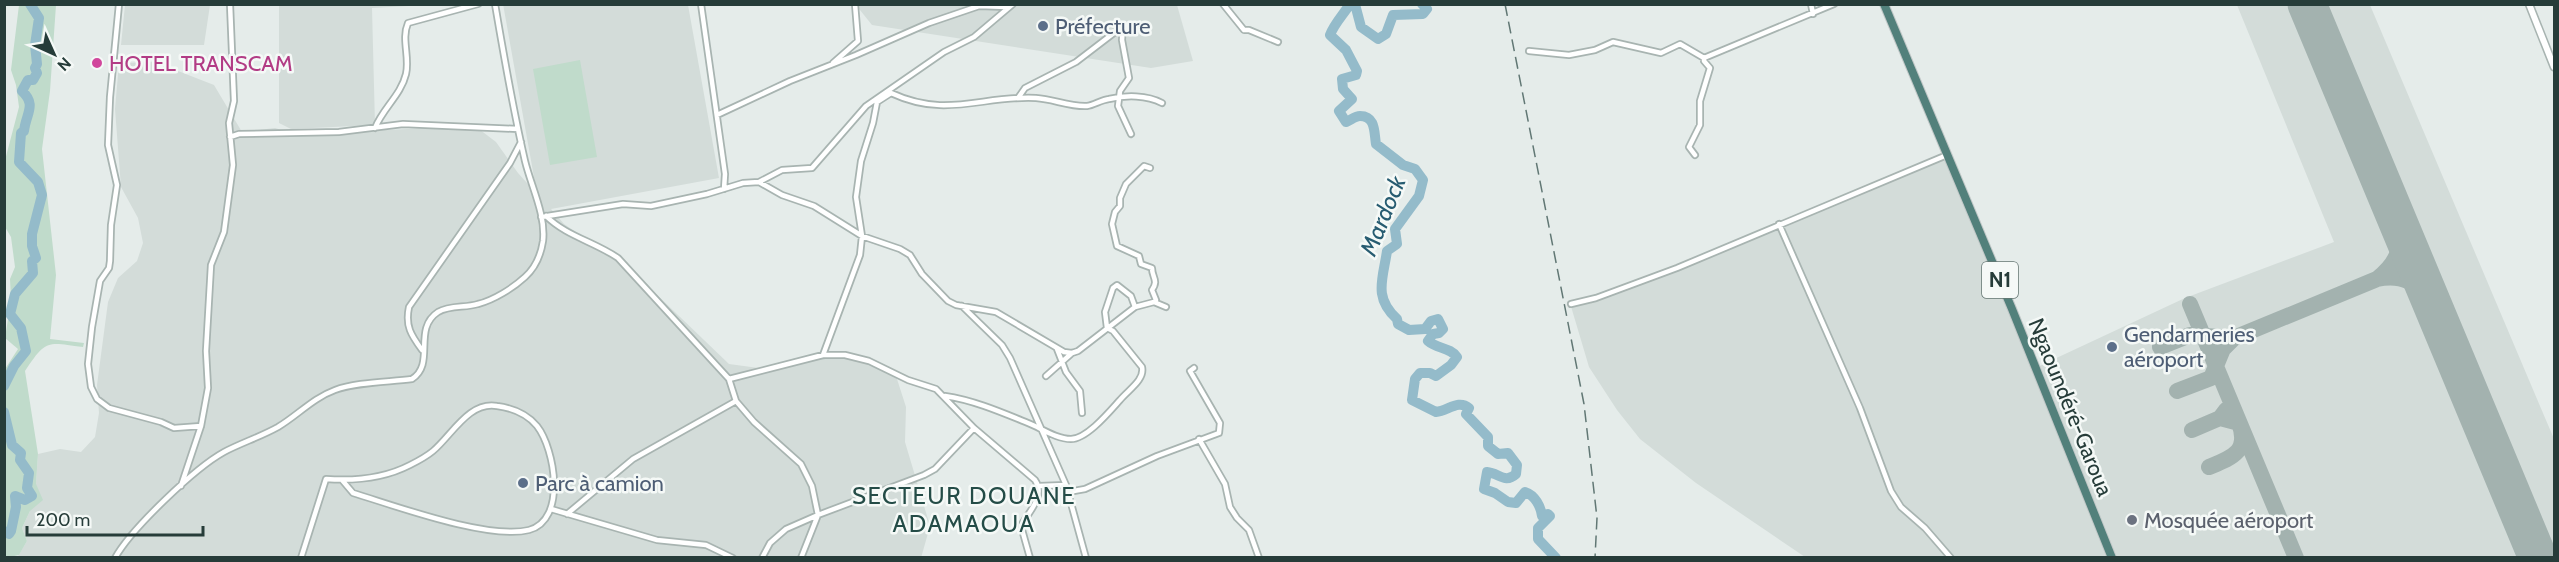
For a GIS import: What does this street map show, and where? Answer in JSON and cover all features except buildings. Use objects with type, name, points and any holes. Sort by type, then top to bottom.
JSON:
[{"type":"highway","name":"Ngaoundéré-Garoua","points":[[1884,4],[2112,558]]},
{"type":"street","points":[[119,4],[108,145],[117,185],[111,225],[109,268],[100,281],[92,327],[88,364],[91,387],[98,399],[109,408],[161,422],[174,428],[201,426]]},
{"type":"street","points":[[181,486],[201,426],[208,388],[206,351],[211,265],[224,232],[233,165],[229,123],[234,101],[230,4]]},
{"type":"street","points":[[375,128],[379,118],[398,94],[406,75],[408,63],[404,31],[408,23],[478,4]]},
{"type":"street","points":[[115,558],[121,547],[140,525],[181,486],[222,453],[277,427],[300,412],[315,398],[339,389],[412,379],[420,374],[424,364],[422,350],[426,326],[439,312],[448,308],[480,304],[514,286],[537,262],[543,240],[544,216],[521,142],[495,4]]},
{"type":"street","points":[[701,4],[725,174],[724,189]]},
{"type":"street","points":[[826,68],[858,42],[855,4]]},
{"type":"street","points":[[1224,4],[1244,30],[1250,30],[1278,42]]},
{"type":"street","points":[[1811,4],[1813,15]]},
{"type":"street","points":[[1704,58],[1813,15],[1834,4]]},
{"type":"street","points":[[2529,4],[2554,67]]},
{"type":"street","points":[[717,115],[790,81],[826,68],[929,22],[979,6],[1010,6]]},
{"type":"street","points":[[544,216],[622,204],[651,206],[743,183],[759,182],[782,170],[812,168],[866,106],[944,52],[974,38],[1010,6]]},
{"type":"street","points":[[1018,98],[1025,88],[1076,62],[1123,26],[1122,40],[1129,78],[1120,91],[1120,112],[1131,134]]},
{"type":"street","points":[[1529,51],[1569,55],[1595,50],[1613,42],[1661,53],[1680,44],[1704,58],[1710,68],[1700,101],[1700,125],[1689,147],[1695,155]]},
{"type":"street","points":[[823,355],[858,263],[862,246],[856,197],[861,160],[873,123],[876,102],[891,93],[911,102],[945,106],[1038,98],[1087,106],[1109,99],[1148,96],[1162,103]]},
{"type":"street","points":[[230,137],[239,134],[339,132],[404,124],[518,129]]},
{"type":"street","points":[[422,350],[409,333],[407,317],[409,307],[510,163],[521,142]]},
{"type":"street","points":[[1571,304],[1596,298],[1677,268],[1947,155]]},
{"type":"street","points":[[1150,168],[1144,166],[1126,184],[1112,225],[1117,246],[1139,256],[1141,264],[1152,268],[1156,278],[1156,284],[1152,290],[1156,300],[1154,302]]},
{"type":"street","points":[[759,182],[782,195],[814,206],[862,236],[885,242],[910,255],[922,274],[948,301],[996,312],[1057,349],[1072,353]]},
{"type":"street","points":[[544,216],[555,225],[600,246],[618,258],[729,379],[736,401],[754,422],[801,465],[812,486],[818,515],[801,558]]},
{"type":"street","points":[[1779,224],[1860,408],[1891,491],[1901,507],[1925,528],[1950,558]]},
{"type":"street","points":[[1107,328],[1105,312],[1113,288],[1121,286],[1134,299],[1135,307]]},
{"type":"street","points":[[1046,376],[1072,353],[1135,307],[1154,302],[1166,308]]},
{"type":"street","points":[[962,306],[1002,345],[1066,484],[1086,558]]},
{"type":"street","points":[[944,396],[959,398],[1072,439],[1102,419],[1141,378],[1142,367],[1113,331],[1107,328]]},
{"type":"street","points":[[1057,349],[1080,391],[1082,413]]},
{"type":"street","points":[[729,379],[823,355],[845,355],[869,361],[908,380],[936,389],[974,428],[1035,480],[1039,486],[1040,493],[1021,526],[1030,558]]},
{"type":"street","points":[[1068,492],[1085,489],[1199,439],[1219,433],[1221,428],[1190,371],[1194,368]]},
{"type":"street","points":[[567,514],[633,459],[736,401]]},
{"type":"street","points":[[301,558],[326,479],[342,480],[386,475],[408,466],[432,452],[473,411],[495,405],[518,411],[536,425],[549,446],[554,475],[551,509],[543,522],[531,530],[513,531],[476,529],[353,493],[342,480]]},
{"type":"street","points":[[762,558],[770,543],[786,530],[935,469],[974,428]]},
{"type":"street","points":[[1199,439],[1225,484],[1230,507],[1249,530],[1258,558]]},
{"type":"street","points":[[1039,486],[1066,484]]},
{"type":"street","points":[[551,509],[657,540],[706,545],[733,558]]},
{"type":"shaded area","points":[[503,4],[688,5],[719,178],[551,209],[564,224],[629,268],[729,364],[765,369],[821,352],[868,359],[897,379],[906,407],[905,442],[930,526],[921,558],[17,558],[27,541],[22,528],[30,511],[36,484],[38,454],[60,449],[81,452],[95,437],[99,413],[97,385],[108,302],[118,278],[137,261],[143,243],[138,218],[121,187],[115,109],[119,63],[155,62],[214,85],[242,132],[275,128],[295,134],[475,126],[496,142],[518,173],[537,194]]},
{"type":"shaded area","points":[[125,5],[210,5],[204,45],[121,45]]},
{"type":"shaded area","points":[[279,5],[427,5],[372,8],[375,125],[291,129],[279,123]]},
{"type":"shaded area","points":[[856,5],[1177,5],[1193,61],[1151,68],[872,25]]},
{"type":"shaded area","points":[[2237,5],[2370,5],[2554,439],[2554,557],[1805,557],[1696,483],[1640,439],[1617,410],[1589,367],[1570,303],[1652,275],[1737,242],[1934,164],[1947,155],[2035,368],[2185,298],[2334,242]]},
{"type":"green space","points":[[19,5],[56,5],[50,91],[42,149],[56,275],[50,339],[84,343],[83,347],[48,345],[38,353],[25,371],[38,454],[36,484],[43,500],[30,511],[22,528],[27,541],[19,555],[5,558],[5,369],[18,349],[5,338],[11,300],[10,279],[15,267],[11,237],[5,227],[4,164],[19,107],[11,70]]},
{"type":"green space","points":[[580,60],[597,157],[550,165],[533,69]]},
{"type":"waterway","points":[[4,386],[14,366],[26,351],[21,328],[10,314],[15,294],[33,273],[32,261],[36,258],[32,246],[32,234],[42,195],[38,182],[19,162],[21,133],[24,131],[30,105],[22,91],[28,80],[33,80],[37,73],[35,45],[39,18],[30,4]]},
{"type":"waterway","name":"Mardock","points":[[1350,4],[1330,35],[1346,50],[1357,71],[1356,75],[1342,79],[1343,89],[1352,99],[1339,111],[1346,122],[1358,116],[1369,119],[1372,122],[1376,144],[1403,165],[1415,169],[1423,180],[1419,196],[1395,229],[1397,244],[1387,251],[1381,287],[1382,295],[1398,324],[1409,330],[1425,329],[1431,321],[1438,319],[1443,329],[1433,334],[1428,341],[1451,351],[1457,357],[1451,365],[1436,376],[1430,373],[1420,373],[1415,379],[1412,400],[1436,412],[1457,405],[1469,408],[1466,414],[1488,437],[1488,446],[1498,454],[1508,453],[1517,465],[1516,474],[1509,478],[1487,472],[1484,489],[1508,502],[1516,503],[1525,492],[1532,496],[1539,505],[1542,516],[1548,514],[1550,516],[1538,528],[1538,539],[1556,558]]},
{"type":"waterway","name":"Mardock","points":[[1353,4],[1361,27],[1378,39],[1386,34],[1393,15],[1423,14],[1427,9],[1422,4]]},
{"type":"waterway","points":[[4,412],[12,445],[21,453],[20,460],[29,473],[27,488],[32,496],[25,500],[15,496],[16,507],[11,531],[9,534],[4,531]]},
{"type":"taxiway","points":[[2160,347],[2190,335],[2234,338],[2377,279],[2390,267],[2397,254],[2400,240],[2398,223]]},
{"type":"taxiway","points":[[2377,279],[2394,278],[2408,281],[2421,290],[2432,303]]},
{"type":"taxiway","points":[[2190,304],[2296,558]]},
{"type":"taxiway","points":[[2177,391],[2211,378],[2223,349],[2234,338]]},
{"type":"taxiway","points":[[2192,430],[2220,418],[2226,410]]},
{"type":"taxiway","points":[[2209,467],[2231,457],[2242,441],[2239,423],[2220,418]]},
{"type":"runway","points":[[2307,4],[2538,558]]},
{"type":"railway","points":[[1505,4],[1584,404],[1597,518],[1595,558]]},
{"type":"place","name":"Préfecture","points":[[1043,26]]},
{"type":"place","name":"HOTEL TRANSCAM","points":[[97,63]]},
{"type":"place","name":"Gendarmeries aéroport","points":[[2112,347]]},
{"type":"place","name":"Parc à camion","points":[[523,483]]},
{"type":"place","name":"Mosquée aéroport","points":[[2132,520]]},
{"type":"district","name":"SECTEUR DOUANE ADAMAOUA","points":[[964,510]]}]
